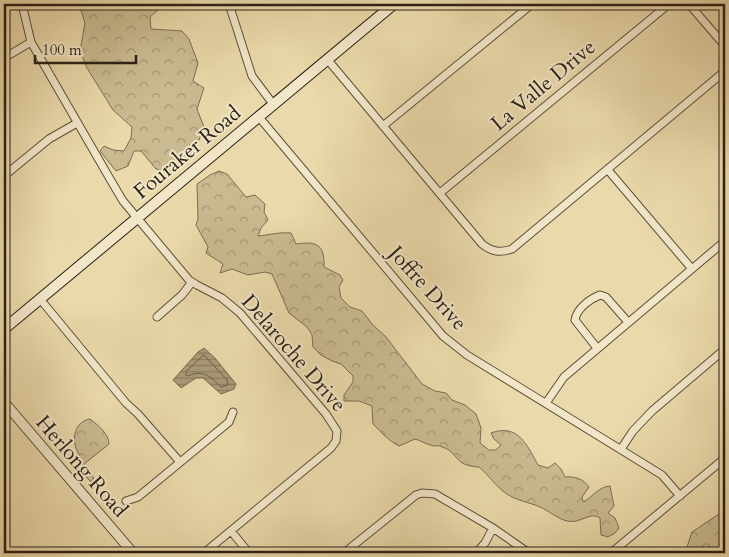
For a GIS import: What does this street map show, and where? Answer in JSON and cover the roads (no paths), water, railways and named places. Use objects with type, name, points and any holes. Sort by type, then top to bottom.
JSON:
[{"type":"main road","name":"Fouraker Road","points":[[4,329],[394,4]]},
{"type":"street","name":"Delaroche Drive","points":[[22,4],[31,42],[119,194],[192,282],[222,298],[240,313],[326,414],[337,431],[336,442],[331,448],[231,531]]},
{"type":"street","points":[[229,4],[252,76],[273,104]]},
{"type":"street","points":[[384,126],[532,4]]},
{"type":"street","name":"La Valle Drive","points":[[440,193],[669,4]]},
{"type":"street","points":[[689,4],[725,46]]},
{"type":"street","points":[[4,58],[31,42]]},
{"type":"street","points":[[327,59],[482,244],[493,251],[500,252],[512,249],[725,71]]},
{"type":"street","name":"Joffre Drive","points":[[258,116],[443,336],[467,355],[662,475],[680,496]]},
{"type":"street","points":[[4,176],[49,139],[78,123]]},
{"type":"street","points":[[608,170],[692,268]]},
{"type":"street","points":[[546,403],[564,376],[725,241]]},
{"type":"street","points":[[157,317],[182,295],[192,282]]},
{"type":"street","points":[[597,348],[575,320],[576,313],[593,298],[600,294],[606,297],[628,322]]},
{"type":"street","points":[[40,300],[126,402],[180,462]]},
{"type":"street","points":[[621,449],[633,431],[652,411],[725,350]]},
{"type":"street","name":"Herlong Road","points":[[4,402],[133,553]]},
{"type":"street","points":[[126,502],[138,497],[229,422],[233,412]]},
{"type":"street","points":[[611,553],[725,458]]},
{"type":"street","points":[[344,553],[416,495],[422,493],[435,494],[493,528],[529,553]]},
{"type":"street","points":[[476,553],[485,543],[493,528]]},
{"type":"street","points":[[204,553],[231,531],[250,553]]},
{"type":"water","points":[[204,348],[215,358],[236,384],[234,389],[221,394],[203,378],[196,378],[181,388],[173,380],[198,352]]}]
